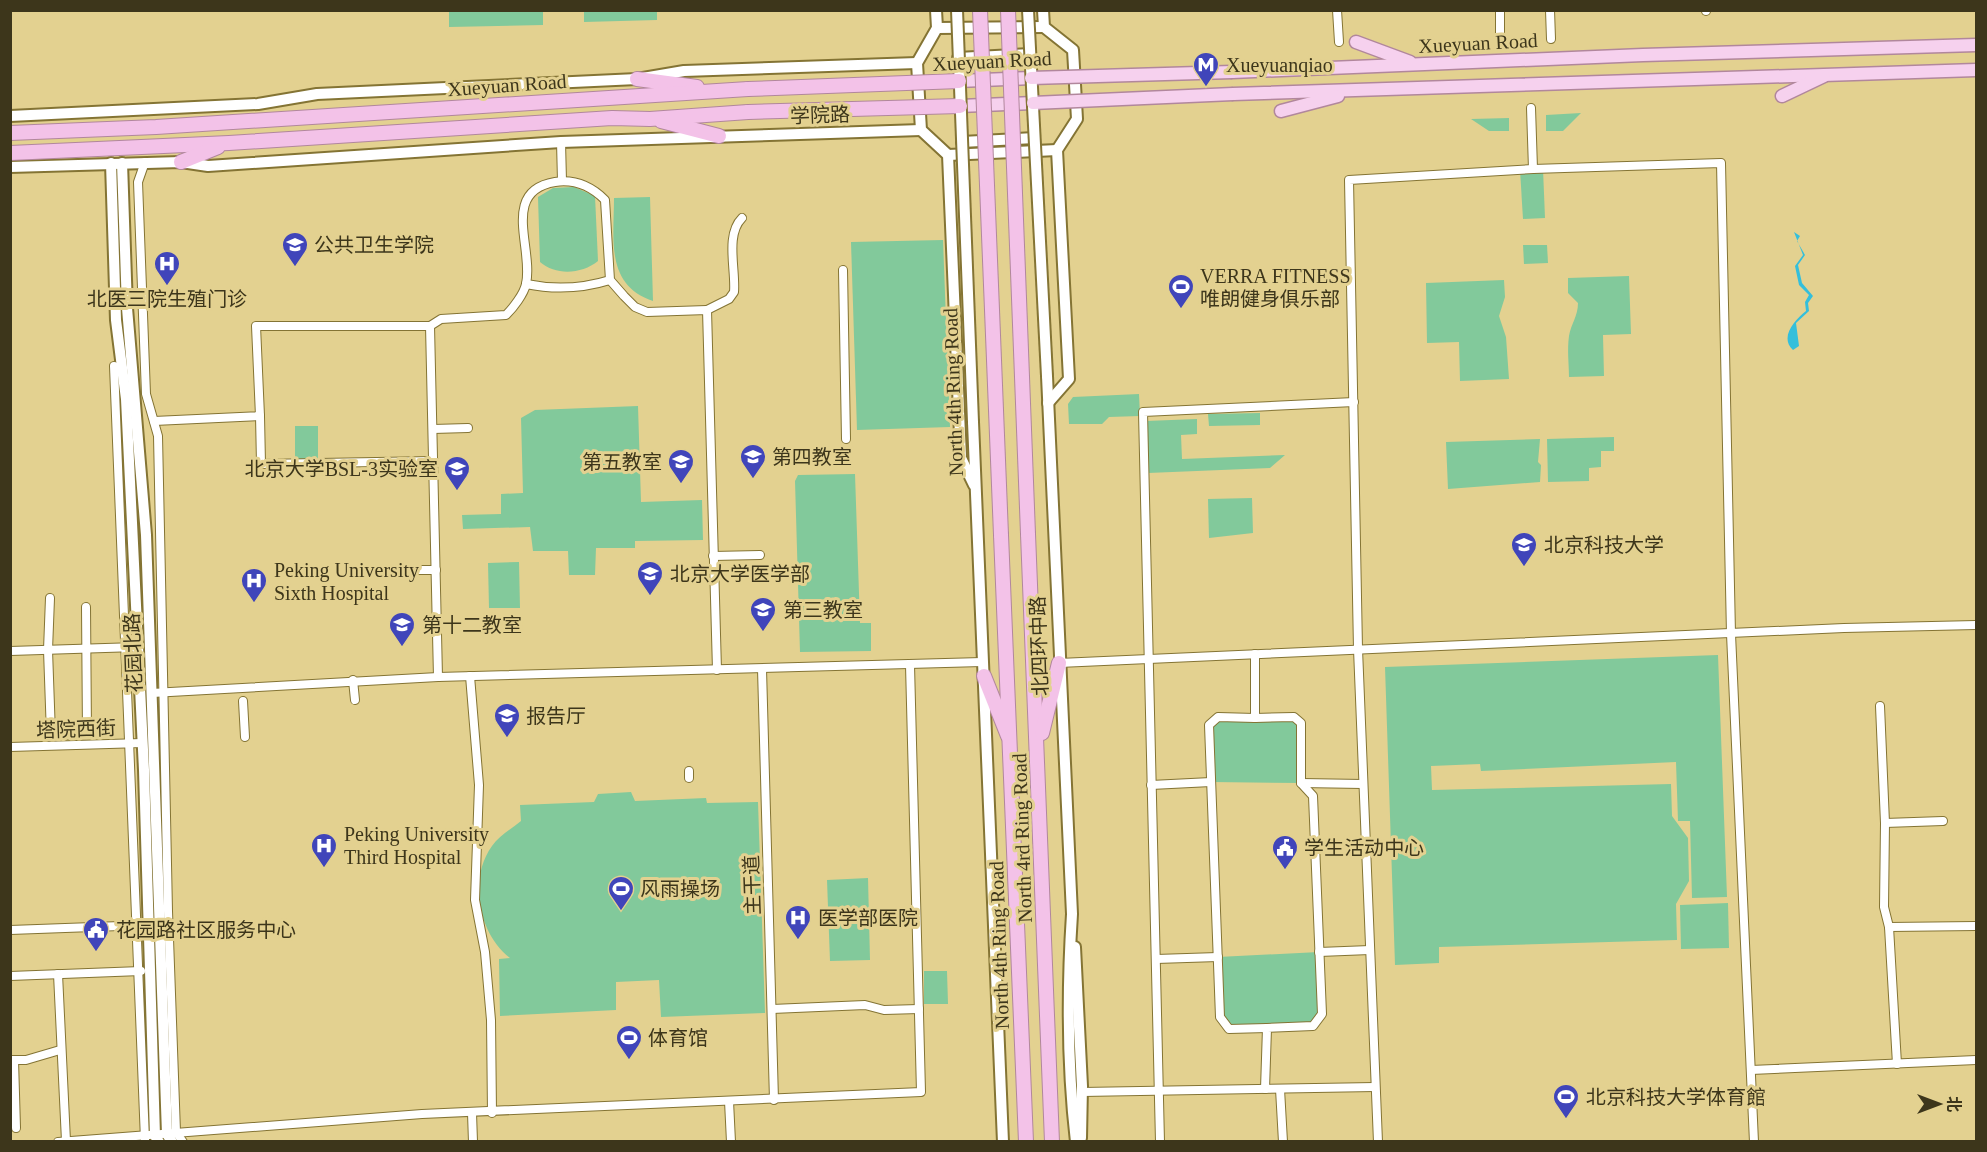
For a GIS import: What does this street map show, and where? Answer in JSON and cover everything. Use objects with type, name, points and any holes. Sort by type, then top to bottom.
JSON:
[{"type":"highway","name":"北四环中路","points":[[980,10],[1012,747]]},
{"type":"highway","name":"North 4rd Ring Road","points":[[1008,10],[1052,1142]]},
{"type":"highway","points":[[637,79],[720,90]]},
{"type":"highway","name":"Xueyuan Road","points":[[10,133],[180,125],[720,90],[959,81]]},
{"type":"highway","name":"Xueyuan Road","points":[[10,153],[229,143],[612,118],[650,119],[748,112],[960,106]]},
{"type":"highway","points":[[650,119],[719,136]]},
{"type":"highway","points":[[181,162],[229,143]]},
{"type":"highway","points":[[1038,747],[1059,663]]},
{"type":"highway","points":[[983,669],[1012,747]]},
{"type":"highway","name":"North 4th Ring Road","points":[[1012,747],[1026,1142]]},
{"type":"main road","points":[[1356,42],[1417,65]]},
{"type":"main road","name":"Xueyuan Road","points":[[959,81],[1643,55],[1977,45]]},
{"type":"main road","name":"Xueyuan Road","points":[[960,106],[1233,94],[1977,70]]},
{"type":"main road","points":[[1782,96],[1831,73]]},
{"type":"main road","points":[[1281,111],[1360,91]]},
{"type":"street","points":[[936,10],[937,28],[917,63],[921,130],[948,155],[961,458],[977,491]]},
{"type":"street","points":[[957,10],[960,106]]},
{"type":"street","points":[[962,142],[1034,138],[1028,10]]},
{"type":"street","points":[[1043,10],[1044,27]]},
{"type":"street","points":[[1337,10],[1339,42]]},
{"type":"street","points":[[1500,10],[1500,41]]},
{"type":"street","points":[[1550,10],[1551,39]]},
{"type":"street","points":[[937,28],[1044,27],[1073,50],[1077,119],[1057,150],[1069,379],[1048,403]]},
{"type":"street","points":[[958,58],[1030,54]]},
{"type":"street","name":"Xueyuan Road","points":[[10,116],[258,104],[317,94],[637,79],[684,71],[917,63]]},
{"type":"street","name":"North 4th Ring Road","points":[[960,106],[983,669]]},
{"type":"street","points":[[1531,108],[1533,169]]},
{"type":"street","name":"学院路","points":[[719,136],[921,130]]},
{"type":"street","points":[[10,167],[145,162],[181,162],[208,166],[561,142],[719,136]]},
{"type":"street","name":"北四环中路","points":[[1034,138],[1072,914],[1079,990],[1081,1142]]},
{"type":"street","points":[[561,142],[562,181]]},
{"type":"street","points":[[948,155],[1057,150]]},
{"type":"street","points":[[145,162],[138,182],[146,394],[158,436],[168,900],[160,1138]]},
{"type":"street","name":"花园北路","points":[[122,163],[127,308],[145,512],[152,693],[160,1138]]},
{"type":"street","points":[[1378,1142],[1358,649],[1349,180],[1533,169],[1721,163],[1731,634],[1754,1142]]},
{"type":"street","name":"花园北路","points":[[111,164],[116,320],[126,399],[142,743],[149,971],[160,1138]]},
{"type":"street","points":[[434,461],[261,464],[256,326],[430,326],[441,319],[506,315],[526,284],[523,208],[531,193],[543,184],[562,181],[587,186],[605,200],[610,280],[635,306],[647,312],[707,310],[729,299],[734,292],[733,234],[741,218]]},
{"type":"street","points":[[843,270],[846,439]]},
{"type":"street","points":[[526,284],[551,289],[591,286],[610,280]]},
{"type":"street","points":[[707,310],[717,670]]},
{"type":"street","points":[[430,326],[438,677]]},
{"type":"street","points":[[114,366],[137,971],[160,1138]]},
{"type":"street","points":[[1160,1142],[1143,412],[1354,402]]},
{"type":"street","points":[[154,422],[260,416]]},
{"type":"street","points":[[433,429],[468,428]]},
{"type":"street","points":[[713,556],[760,555]]},
{"type":"street","points":[[387,570],[436,570]]},
{"type":"street","points":[[50,598],[48,650],[51,735],[87,734],[86,607]]},
{"type":"street","points":[[1059,663],[1977,625]]},
{"type":"street","points":[[10,651],[137,647]]},
{"type":"street","points":[[1255,654],[1256,718]]},
{"type":"street","points":[[152,693],[353,680],[470,676],[910,665],[983,669],[1004,1142]]},
{"type":"street","points":[[58,1142],[160,1138],[472,1113],[921,1092],[910,665]]},
{"type":"street","name":"主干道","points":[[762,669],[774,1100]]},
{"type":"street","points":[[470,676],[479,785],[475,900],[485,952],[491,1020],[492,1113]]},
{"type":"street","points":[[353,680],[355,700]]},
{"type":"street","points":[[243,701],[245,737]]},
{"type":"street","points":[[1880,706],[1885,823],[1884,907],[1889,927],[1897,1064]]},
{"type":"street","points":[[1218,717],[1256,718],[1294,717],[1300,723],[1301,783],[1312,796],[1322,1014],[1313,1026],[1230,1029],[1220,1017],[1209,725],[1218,717]]},
{"type":"street","name":"塔院西街","points":[[10,747],[142,743]]},
{"type":"street","points":[[1151,785],[1211,782]]},
{"type":"street","points":[[1301,783],[1363,784]]},
{"type":"street","points":[[1885,823],[1942,821]]},
{"type":"street","name":"北四环中路","points":[[1072,914],[1067,993],[1069,1079],[1076,1142]]},
{"type":"street","points":[[10,930],[148,925]]},
{"type":"street","points":[[1889,927],[1977,926]]},
{"type":"street","points":[[1319,952],[1370,950]]},
{"type":"street","points":[[1156,959],[1218,957]]},
{"type":"street","points":[[10,976],[149,971]]},
{"type":"street","points":[[58,974],[66,1141]]},
{"type":"street","points":[[772,1010],[865,1005],[884,1010],[919,1009]]},
{"type":"street","points":[[1265,1089],[1268,1028]]},
{"type":"street","points":[[16,1128],[12,1060],[26,1060],[60,1050]]},
{"type":"street","points":[[1750,1070],[1977,1060]]},
{"type":"street","points":[[1082,1092],[1375,1087]]},
{"type":"street","points":[[1280,1089],[1282,1142]]},
{"type":"street","points":[[729,1101],[731,1142]]},
{"type":"street","points":[[472,1113],[473,1142]]},
{"type":"street","points":[[160,1138],[183,1142]]},
{"type":"green space","points":[[449,11],[543,11],[543,25],[449,27]]},
{"type":"green space","points":[[584,11],[657,11],[657,20],[584,22]]},
{"type":"green space","points":[[1581,113],[1563,131],[1546,131],[1546,115]]},
{"type":"green space","points":[[1509,118],[1509,131],[1489,131],[1471,119]]},
{"type":"green space","points":[[1543,169],[1545,218],[1523,219],[1520,170]]},
{"type":"green space","points":[[574,187],[595,196],[598,261],[577,271],[554,270],[540,262],[538,197],[553,188]]},
{"type":"green space","points":[[650,197],[653,301],[638,294],[627,284],[620,272],[614,244],[614,198]]},
{"type":"green space","points":[[943,240],[950,427],[857,430],[851,242]]},
{"type":"green space","points":[[1523,245],[1547,245],[1548,263],[1524,264]]},
{"type":"green space","points":[[1629,276],[1631,334],[1603,335],[1604,376],[1569,377],[1569,336],[1578,303],[1568,293],[1568,278]]},
{"type":"green space","points":[[1504,280],[1505,297],[1499,316],[1506,337],[1509,379],[1460,381],[1459,342],[1427,343],[1426,283]]},
{"type":"green space","points":[[1139,394],[1140,416],[1109,417],[1102,424],[1069,424],[1068,404],[1073,397]]},
{"type":"green space","points":[[638,406],[641,502],[702,500],[703,540],[635,541],[635,548],[596,548],[595,575],[569,575],[568,551],[533,551],[530,527],[463,529],[462,515],[501,514],[501,494],[523,493],[521,418],[535,410]]},
{"type":"green space","points":[[1260,413],[1260,425],[1209,426],[1208,414]]},
{"type":"green space","points":[[1197,419],[1197,434],[1181,435],[1182,459],[1285,455],[1270,468],[1148,473],[1146,421]]},
{"type":"green space","points":[[295,426],[318,426],[318,459],[295,460]]},
{"type":"green space","points":[[1614,437],[1614,451],[1601,451],[1601,467],[1589,468],[1589,481],[1548,482],[1547,439]]},
{"type":"green space","points":[[1540,439],[1538,462],[1541,465],[1540,482],[1448,489],[1446,442]]},
{"type":"green space","points":[[855,474],[860,623],[871,623],[871,651],[800,652],[795,481],[798,475]]},
{"type":"green space","points":[[1252,498],[1253,533],[1209,538],[1208,499]]},
{"type":"green space","points":[[519,562],[520,608],[489,608],[488,563]]},
{"type":"green space","points":[[1718,655],[1727,897],[1692,898],[1690,821],[1678,821],[1676,762],[1481,771],[1480,764],[1431,766],[1432,790],[1671,784],[1672,816],[1688,838],[1689,881],[1676,904],[1677,940],[1439,947],[1439,963],[1395,965],[1385,667]]},
{"type":"green space","points":[[1218,717],[1294,717],[1301,723],[1301,783],[1211,782],[1209,725]]},
{"type":"green space","name":"风雨操场","points":[[631,792],[635,801],[706,798],[707,803],[758,802],[765,1013],[661,1017],[659,980],[616,982],[616,1010],[500,1016],[499,959],[510,958],[490,935],[480,905],[479,889],[480,874],[492,846],[521,821],[520,805],[594,802],[598,794]]},
{"type":"green space","points":[[868,878],[870,960],[830,961],[827,880]]},
{"type":"green space","points":[[1728,903],[1729,948],[1681,949],[1680,905]]},
{"type":"green space","points":[[1319,952],[1322,1014],[1313,1026],[1229,1029],[1220,1017],[1218,957]]},
{"type":"green space","points":[[924,971],[947,971],[948,1004],[924,1004]]},
{"type":"water","points":[[1799,244],[1805,255],[1798,265],[1802,283],[1813,296],[1808,303],[1809,311],[1796,323],[1799,346],[1793,350],[1789,345],[1788,334],[1793,324],[1806,311],[1805,302],[1809,295],[1799,285],[1795,266],[1803,255]]},
{"type":"place","name":"Xueyuanqiao","points":[[1206,88]]},
{"type":"place","name":"公共卫生学院","points":[[295,268]]},
{"type":"place","name":"北医三院生殖门诊","points":[[167,287]]},
{"type":"place","name":"VERRA FITNESS 唯朗健身俱乐部","points":[[1181,310]]},
{"type":"place","name":"第四教室","points":[[753,480]]},
{"type":"place","name":"第五教室","points":[[681,485]]},
{"type":"place","name":"北京大学BSL-3实验室","points":[[457,492]]},
{"type":"place","name":"北京科技大学","points":[[1524,568]]},
{"type":"place","name":"北京大学医学部","points":[[650,597]]},
{"type":"place","name":"Peking University Sixth Hospital","points":[[254,604]]},
{"type":"place","name":"第三教室","points":[[763,633]]},
{"type":"place","name":"第十二教室","points":[[402,648]]},
{"type":"place","name":"报告厅","points":[[507,739]]},
{"type":"place","name":"Peking University Third Hospital","points":[[324,869]]},
{"type":"place","name":"学生活动中心","points":[[1285,871]]},
{"type":"place","name":"风雨操场","points":[[621,912]]},
{"type":"place","name":"医学部医院","points":[[798,941]]},
{"type":"place","name":"花园路社区服务中心","points":[[96,953]]},
{"type":"place","name":"体育馆","points":[[629,1061]]},
{"type":"place","name":"北京科技大学体育館","points":[[1566,1120]]}]
